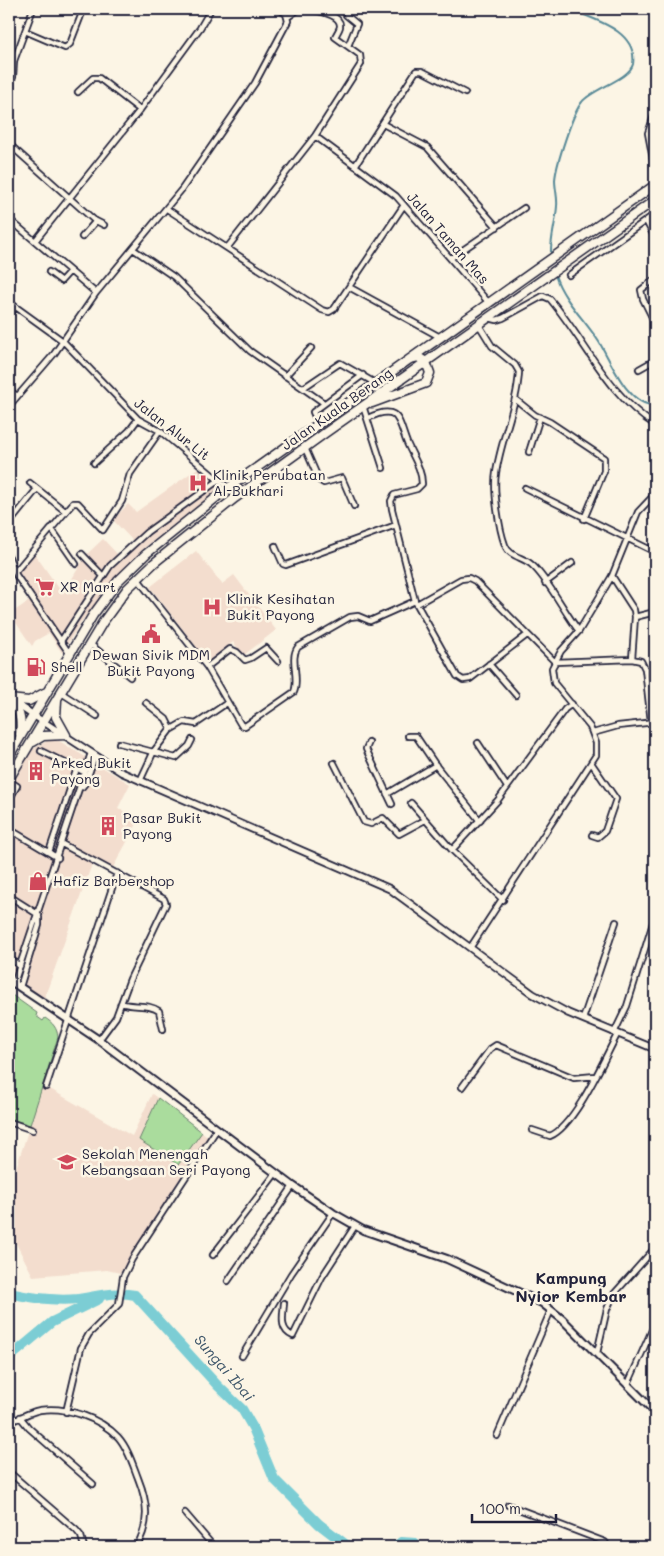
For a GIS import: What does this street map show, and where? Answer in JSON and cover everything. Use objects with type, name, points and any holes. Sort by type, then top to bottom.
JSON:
[{"type":"highway","name":"Jalan Kuala Berang","points":[[9,756],[93,615],[118,581],[146,554],[228,488],[655,185]]},
{"type":"highway","name":"Jalan Kuala Berang","points":[[9,780],[89,643],[111,610],[137,578],[235,498],[655,200]]},
{"type":"highway","points":[[364,406],[413,390],[426,383],[430,373],[426,362],[418,357],[404,362]]},
{"type":"highway","points":[[9,699],[28,702],[41,696],[47,690]]},
{"type":"highway","points":[[30,744],[43,736],[66,735],[56,717],[59,694]]},
{"type":"highway","points":[[9,699],[16,705],[20,716],[19,738]]},
{"type":"main road","points":[[9,699],[33,714]]},
{"type":"main road","points":[[14,983],[99,1040],[293,1186],[332,1213],[355,1226],[454,1262],[535,1299],[552,1310],[655,1412]]},
{"type":"street","points":[[9,83],[13,77],[14,61],[33,9]]},
{"type":"street","points":[[35,241],[140,110],[200,28],[211,9]]},
{"type":"street","points":[[278,9],[288,17]]},
{"type":"street","points":[[9,406],[63,341],[96,293],[167,209],[255,83],[288,17],[298,9]]},
{"type":"street","points":[[226,248],[315,136],[361,64],[360,54],[335,37],[340,26],[338,20],[335,17],[309,9]]},
{"type":"street","points":[[348,9],[346,15],[356,22],[357,27],[348,46]]},
{"type":"street","points":[[651,9],[655,12]]},
{"type":"street","points":[[25,32],[65,48],[70,44],[82,13]]},
{"type":"street","points":[[355,166],[416,71],[422,71],[465,93]]},
{"type":"street","points":[[78,92],[93,78],[99,78],[140,110]]},
{"type":"street","points":[[655,113],[648,133],[655,170]]},
{"type":"street","points":[[383,124],[427,148],[497,227]]},
{"type":"street","name":"Jalan Taman Mas","points":[[315,136],[396,196],[489,303]]},
{"type":"street","points":[[9,144],[70,199],[96,221],[104,225]]},
{"type":"street","points":[[167,209],[326,312],[334,309],[404,205]]},
{"type":"street","points":[[451,258],[524,208]]},
{"type":"street","points":[[569,275],[655,214]]},
{"type":"street","points":[[9,219],[96,293]]},
{"type":"street","points":[[646,220],[655,238]]},
{"type":"street","points":[[82,237],[96,221]]},
{"type":"street","points":[[589,247],[596,256]]},
{"type":"street","points":[[133,249],[174,277],[205,305],[229,332],[285,376],[324,403]]},
{"type":"street","points":[[49,272],[61,281],[70,271]]},
{"type":"street","points":[[655,279],[641,290],[643,299],[655,323]]},
{"type":"street","points":[[349,287],[440,337]]},
{"type":"street","points":[[489,318],[496,320],[503,318],[542,296],[550,299],[612,388],[636,412],[655,425]]},
{"type":"street","points":[[9,316],[11,305]]},
{"type":"street","name":"Jalan Alur Lit","points":[[11,305],[63,341],[138,419],[160,431],[228,488]]},
{"type":"street","points":[[478,325],[492,346],[518,369],[519,376],[496,474],[499,516],[507,549],[534,566],[579,630]]},
{"type":"street","points":[[285,376],[311,348]]},
{"type":"street","points":[[639,369],[655,360]]},
{"type":"street","points":[[303,388],[340,363],[375,383]]},
{"type":"street","points":[[318,423],[312,414],[363,375]]},
{"type":"street","points":[[9,390],[17,396]]},
{"type":"street","points":[[515,399],[525,409],[604,458],[604,471],[584,519]]},
{"type":"street","points":[[364,406],[382,468]]},
{"type":"street","points":[[368,418],[384,412],[396,416],[401,421],[420,473],[420,487],[392,497],[391,504],[416,602],[460,679],[466,681],[470,679],[527,635]]},
{"type":"street","points":[[529,452],[540,417]]},
{"type":"street","points":[[94,463],[129,431],[138,419]]},
{"type":"street","points":[[15,572],[73,503],[78,503],[103,530],[122,501],[130,474],[160,431]]},
{"type":"street","points":[[304,448],[319,480],[324,483],[342,478],[354,506]]},
{"type":"street","points":[[61,641],[102,576],[146,532],[219,480]]},
{"type":"street","points":[[30,483],[65,511]]},
{"type":"street","points":[[525,488],[584,519],[655,552]]},
{"type":"street","points":[[12,520],[37,489]]},
{"type":"street","points":[[470,948],[503,900],[538,842],[592,764],[597,749],[593,733],[554,683],[551,674],[560,651],[579,630],[612,576],[638,512],[655,494]]},
{"type":"street","points":[[192,500],[199,511]]},
{"type":"street","points":[[275,546],[283,564],[286,565],[396,525]]},
{"type":"street","points":[[51,528],[76,564]]},
{"type":"street","points":[[82,554],[102,576]]},
{"type":"street","points":[[9,557],[15,572],[69,653]]},
{"type":"street","points":[[545,583],[572,563]]},
{"type":"street","points":[[612,576],[634,610],[632,658]]},
{"type":"street","points":[[137,578],[207,667],[241,725],[246,726],[294,692],[296,686],[294,651],[298,647],[350,617],[358,616],[370,621],[416,602],[461,579],[469,578],[475,581],[555,662],[632,658],[641,661],[645,668],[653,722],[618,726],[593,733]]},
{"type":"street","points":[[635,617],[655,612]]},
{"type":"street","points":[[89,643],[130,677]]},
{"type":"street","points":[[207,667],[230,649],[234,649],[242,658],[248,660],[266,648],[278,661]]},
{"type":"street","points":[[489,664],[516,696]]},
{"type":"street","points":[[59,694],[97,716]]},
{"type":"street","points":[[146,703],[166,720],[171,729]]},
{"type":"street","points":[[140,781],[154,751],[171,729],[184,722],[196,724],[228,703]]},
{"type":"street","points":[[452,850],[480,821],[565,710],[572,704]]},
{"type":"street","points":[[33,714],[93,754],[140,781],[376,882],[399,895],[524,988],[583,1019],[655,1050]]},
{"type":"street","points":[[408,736],[416,736],[480,821]]},
{"type":"street","points":[[120,743],[176,758],[189,746],[192,740]]},
{"type":"street","points":[[369,742],[366,749],[392,804]]},
{"type":"street","points":[[478,743],[507,786]]},
{"type":"street","points":[[41,751],[84,772]]},
{"type":"street","points":[[14,983],[58,858],[81,788],[84,772],[93,754]]},
{"type":"street","points":[[81,788],[86,782],[93,754]]},
{"type":"street","points":[[334,763],[364,822],[371,824],[383,818],[399,834],[425,820]]},
{"type":"street","points":[[592,764],[616,799],[605,831],[598,837],[592,835]]},
{"type":"street","points":[[387,794],[436,765]]},
{"type":"street","points":[[48,852],[77,768]]},
{"type":"street","points":[[9,780],[17,786],[9,800]]},
{"type":"street","points":[[412,803],[452,850],[503,900]]},
{"type":"street","points":[[9,829],[58,858]]},
{"type":"street","points":[[62,844],[164,899],[166,904],[130,979],[116,1017],[99,1040]]},
{"type":"street","points":[[46,1087],[116,873]]},
{"type":"street","points":[[9,896],[38,915]]},
{"type":"street","points":[[14,983],[39,926],[38,915]]},
{"type":"street","points":[[583,1019],[616,922]]},
{"type":"street","points":[[532,1130],[545,1136],[554,1134],[581,1102],[616,1034],[627,1006],[653,923]]},
{"type":"street","points":[[9,958],[20,966]]},
{"type":"street","points":[[121,1003],[130,1007],[153,1007],[159,1011],[163,1029]]},
{"type":"street","points":[[462,1087],[490,1049],[496,1045],[574,1078],[596,1076]]},
{"type":"street","points":[[9,1122],[33,1130]]},
{"type":"street","points":[[66,1412],[85,1339],[120,1301],[122,1282],[132,1258],[217,1129]]},
{"type":"street","points":[[212,1255],[276,1173]]},
{"type":"street","points":[[228,1282],[293,1186]]},
{"type":"street","points":[[242,1356],[291,1274],[332,1213]]},
{"type":"street","points":[[284,1303],[283,1325],[286,1332],[293,1336],[318,1284],[355,1226]]},
{"type":"street","points":[[597,1353],[607,1309],[614,1294],[655,1248]]},
{"type":"street","points":[[497,1436],[552,1310]]},
{"type":"street","points":[[628,1384],[652,1330]]},
{"type":"street","points":[[9,1423],[41,1410],[66,1412],[91,1418],[107,1427],[119,1438],[142,1487],[147,1511],[145,1530],[136,1547]]},
{"type":"street","points":[[20,1417],[29,1428],[93,1484]]},
{"type":"street","points":[[9,1472],[76,1530],[84,1547]]},
{"type":"street","points":[[508,1505],[605,1542],[608,1547]]},
{"type":"street","points":[[185,1513],[214,1547]]},
{"type":"street","points":[[42,1544],[47,1547]]},
{"type":"shaded area","points":[[202,465],[226,484],[145,547],[113,581],[81,622],[62,653],[49,633],[35,641],[32,646],[10,614],[29,601],[14,578],[34,553],[63,594],[86,555],[103,539],[119,556],[134,542],[113,520],[128,504],[136,512]]},
{"type":"shaded area","name":"Klinik Kesihatan Bukit Payong","points":[[196,551],[222,584],[234,575],[276,630],[244,655],[233,642],[208,662],[150,587]]},
{"type":"shaded area","points":[[47,741],[59,741],[130,784],[118,808],[139,820],[110,873],[92,864],[44,999],[9,975],[9,790],[33,749]]},
{"type":"shaded area","name":"Sekolah Menengah Kebangsaan Seri Payong","points":[[9,993],[37,1013],[36,1016],[43,1021],[45,1018],[51,1022],[58,1032],[43,1085],[132,1136],[152,1094],[210,1138],[120,1273],[107,1270],[33,1276],[9,1230],[9,1190],[30,1125],[9,1118]]},
{"type":"green space","points":[[9,993],[37,1013],[36,1016],[43,1021],[45,1018],[50,1022],[56,1028],[58,1037],[30,1125],[9,1118]]},
{"type":"green space","points":[[158,1098],[202,1132],[178,1165],[139,1140]]},
{"type":"waterway","points":[[551,255],[557,203],[556,173],[574,116],[587,97],[625,74],[633,64],[633,52],[621,34],[601,22],[569,9]]},
{"type":"waterway","points":[[555,275],[563,293],[599,342],[621,381],[637,399],[645,404],[655,405]]},
{"type":"waterway","name":"Sungai Ibai","points":[[9,1293],[34,1298],[61,1300],[113,1294],[135,1295],[218,1386],[242,1409],[253,1428],[274,1479],[319,1524],[349,1547]]},
{"type":"waterway","points":[[9,1358],[52,1322],[99,1299]]},
{"type":"waterway","name":"Sungai Ibai","points":[[395,1547],[401,1542],[415,1543],[416,1547]]},
{"type":"place","name":"Klinik Perubatan Al-Bukhari","points":[[198,483]]},
{"type":"place","name":"XR Mart","points":[[45,587]]},
{"type":"place","name":"Klinik Kesihatan Bukit Payong","points":[[212,607]]},
{"type":"place","name":"Dewan Sivik MDM Bukit Payong","points":[[151,634]]},
{"type":"place","name":"Shell","points":[[36,667]]},
{"type":"place","name":"Arked Bukit Payong","points":[[36,771]]},
{"type":"place","name":"Pasar Bukit Payong","points":[[108,826]]},
{"type":"place","name":"Hafiz Barbershop","points":[[38,881]]},
{"type":"place","name":"Sekolah Menengah Kebangsaan Seri Payong","points":[[67,1162]]},
{"type":"district","name":"Kampung Nyior Kembar","points":[[571,1287]]}]
